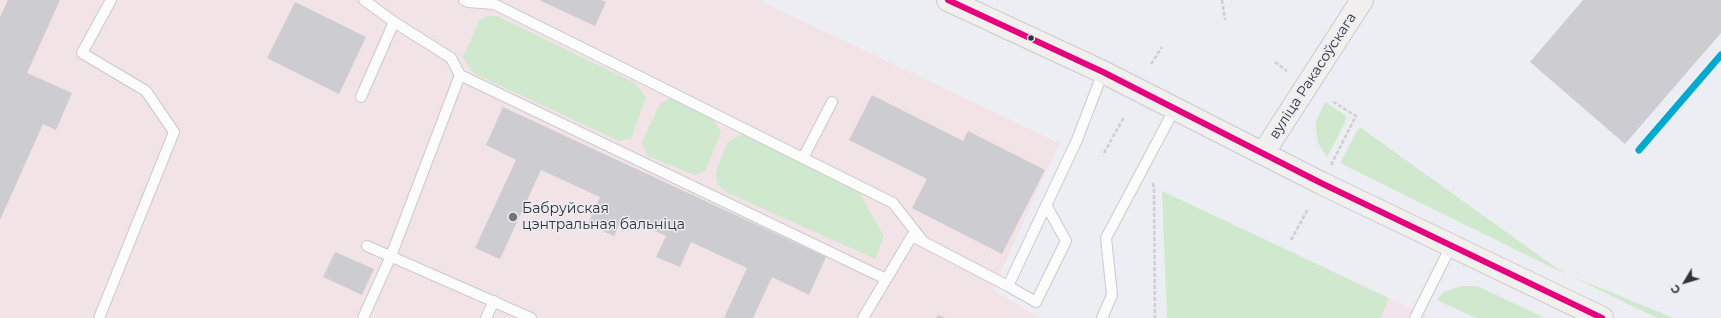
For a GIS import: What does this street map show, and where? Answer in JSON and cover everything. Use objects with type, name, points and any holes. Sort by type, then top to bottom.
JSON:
[{"type":"main road","points":[[948,0],[1104,72],[1264,152],[1321,183],[1602,318]]},
{"type":"main road","name":"вуліца Ракасоўскага","points":[[1264,152],[1362,0]]},
{"type":"lane","points":[[99,318],[174,132],[146,91],[82,53],[111,0]]},
{"type":"lane","points":[[364,0],[394,22],[451,58],[460,76],[886,278]]},
{"type":"lane","points":[[464,0],[468,2],[494,4],[893,203],[922,240]]},
{"type":"lane","points":[[360,97],[394,22]]},
{"type":"lane","points":[[1008,286],[1077,140],[1104,72]]},
{"type":"lane","points":[[363,318],[391,256],[460,76]]},
{"type":"lane","points":[[803,158],[832,102]]},
{"type":"lane","points":[[1102,318],[1112,295],[1106,238],[1175,108]]},
{"type":"lane","points":[[863,318],[912,236],[1036,302],[1066,241],[1046,205]]},
{"type":"lane","points":[[367,246],[531,318]]},
{"type":"lane","points":[[1415,318],[1451,246]]},
{"type":"lane","points":[[486,318],[494,301]]},
{"type":"path","points":[[1222,0],[1225,20]]},
{"type":"path","points":[[1151,64],[1162,47]]},
{"type":"path","points":[[1276,62],[1287,70]]},
{"type":"path","points":[[1331,165],[1356,116],[1332,101]]},
{"type":"path","points":[[1104,153],[1124,117]]},
{"type":"path","points":[[1152,182],[1154,189],[1155,318]]},
{"type":"path","points":[[1291,240],[1308,209]]},
{"type":"shaded area","name":"Бабруйская цэнтральная бальніца","points":[[0,0],[758,0],[1059,143],[993,290],[1041,318],[0,318]]},
{"type":"shaded area","points":[[1389,298],[1431,318],[1381,318]]},
{"type":"green space","points":[[487,16],[497,16],[635,83],[646,97],[631,139],[619,141],[473,73],[463,57],[479,21]]},
{"type":"green space","points":[[672,97],[712,116],[721,132],[706,170],[695,175],[647,156],[642,142],[660,104]]},
{"type":"green space","points":[[1325,102],[1346,116],[1344,125],[1327,157],[1318,143],[1316,131],[1316,121]]},
{"type":"green space","points":[[1361,128],[1565,274],[1340,163],[1358,129]]},
{"type":"green space","points":[[747,131],[856,187],[884,236],[875,259],[728,193],[717,184],[716,172],[727,142]]},
{"type":"green space","points":[[1162,191],[1389,298],[1381,318],[1167,318]]},
{"type":"green space","points":[[1571,276],[1674,318],[1657,318]]},
{"type":"green space","points":[[1462,286],[1477,286],[1545,318],[1476,318],[1437,300],[1443,292]]},
{"type":"building","points":[[8,0],[60,0],[27,73],[72,93],[56,130],[43,124],[0,220],[0,17]]},
{"type":"building","points":[[539,0],[601,0],[606,2],[595,26]]},
{"type":"building","points":[[1583,0],[1721,0],[1721,33],[1625,144],[1530,62]]},
{"type":"building","points":[[295,2],[366,37],[339,94],[267,58]]},
{"type":"building","points":[[872,95],[963,141],[968,131],[1045,170],[1002,254],[912,208],[927,179],[849,140]]},
{"type":"building","points":[[503,107],[826,257],[809,295],[772,277],[753,318],[724,318],[747,268],[691,242],[680,267],[656,257],[666,236],[623,216],[614,236],[588,224],[600,197],[541,170],[500,259],[475,248],[516,160],[486,145]]},
{"type":"building","points":[[335,252],[374,269],[362,295],[323,277]]},
{"type":"building","points":[[938,315],[945,318],[936,318]]},
{"type":"transit line","points":[[948,0],[1103,72],[1321,183],[1602,318]]},
{"type":"transit line","points":[[1639,150],[1721,55]]},
{"type":"place","name":"Бабруйская цэнтральная бальніца","points":[[513,217]]}]
